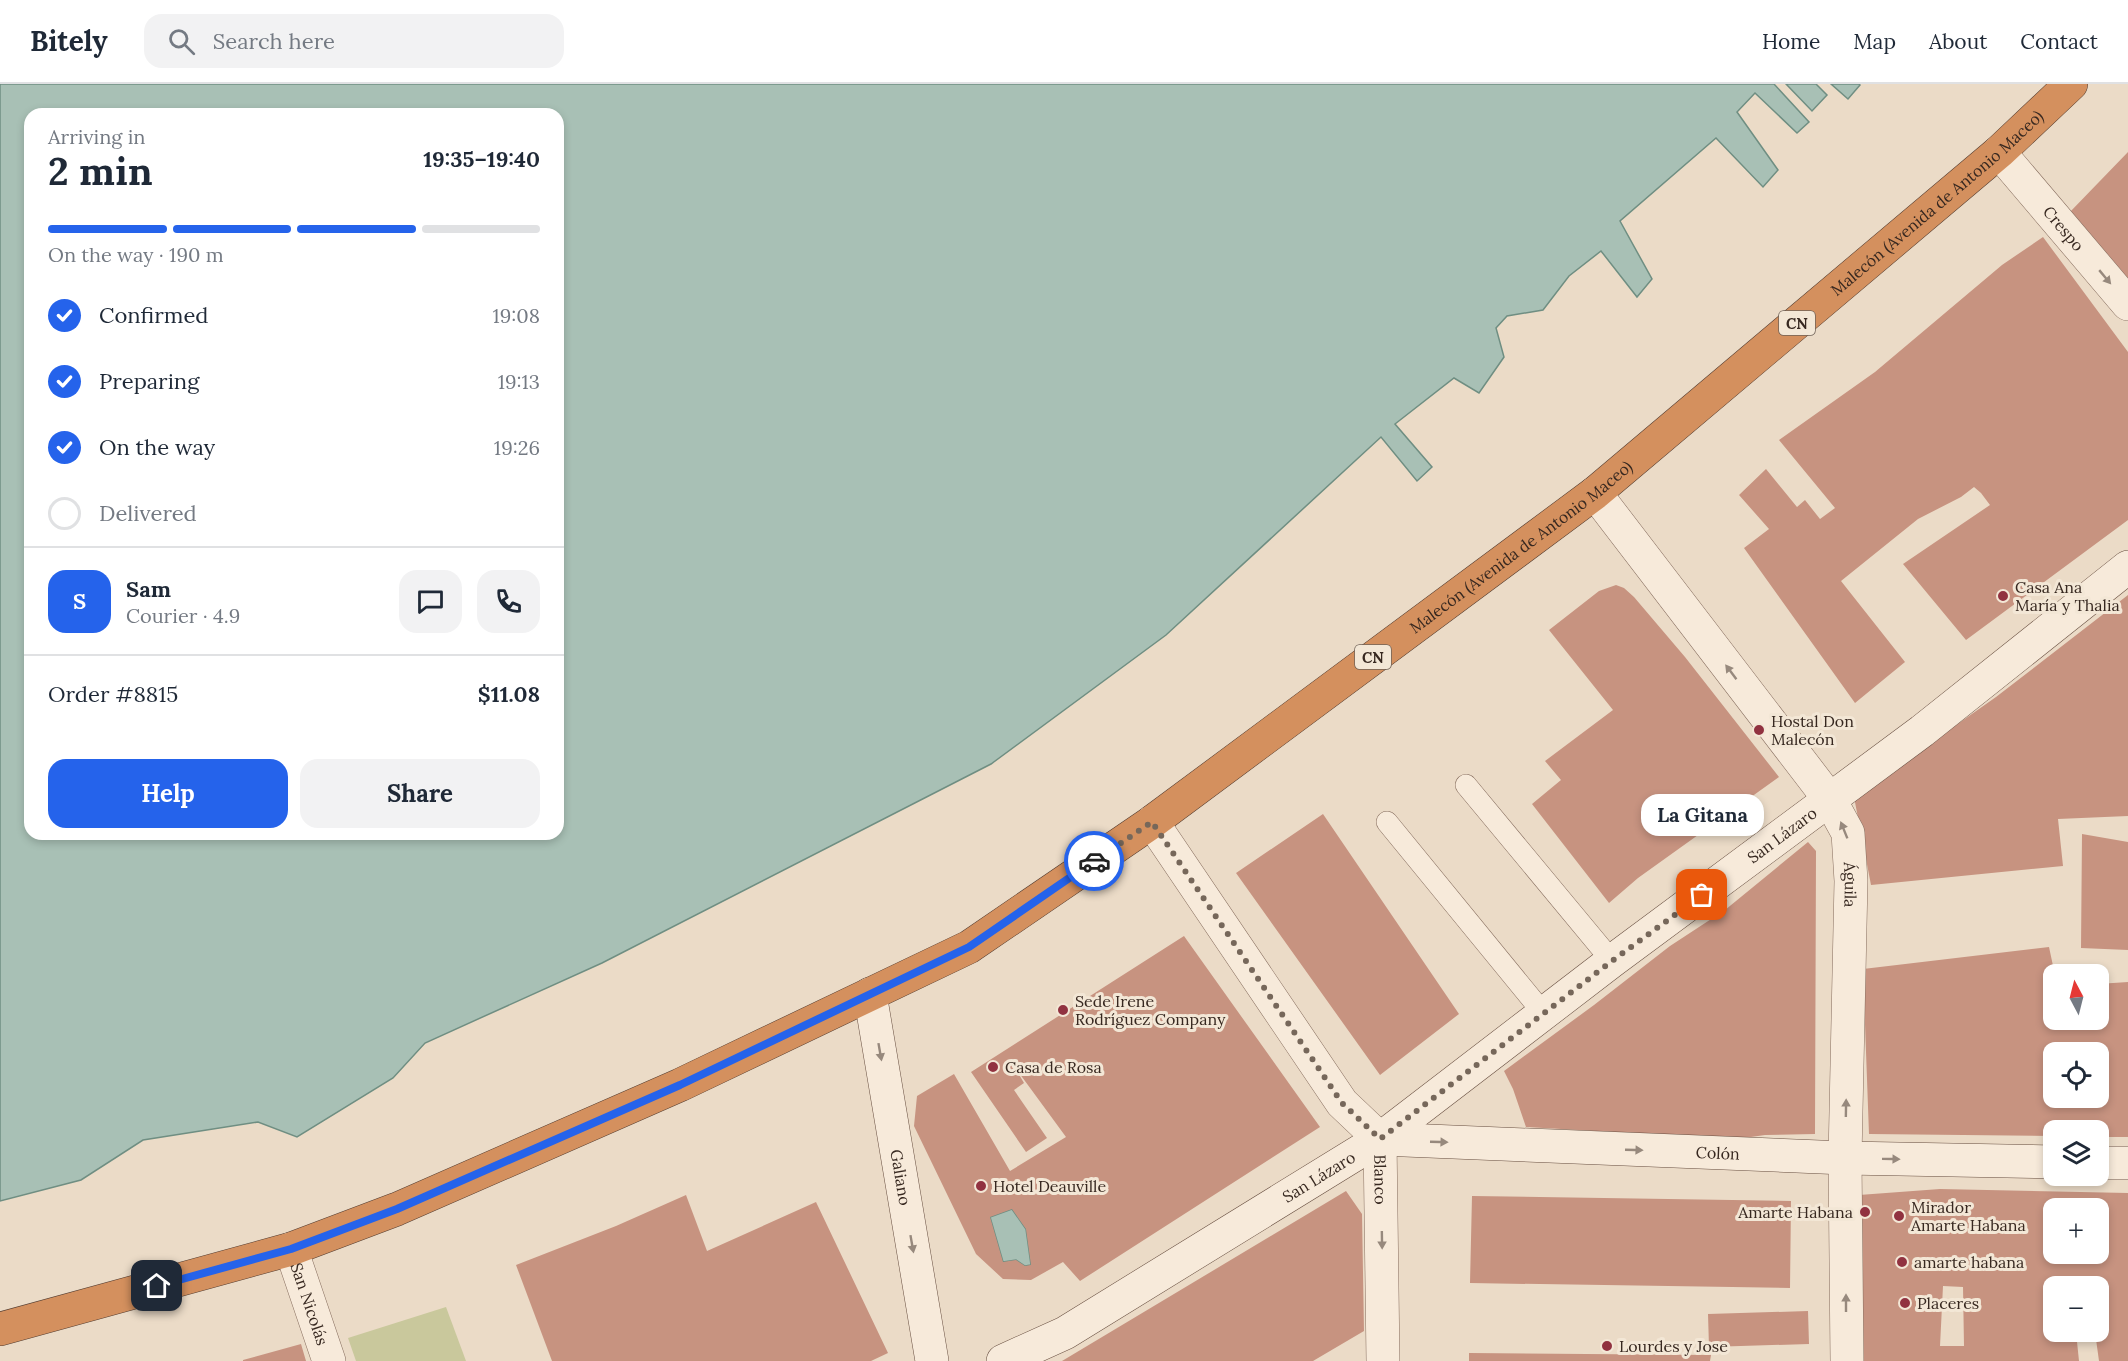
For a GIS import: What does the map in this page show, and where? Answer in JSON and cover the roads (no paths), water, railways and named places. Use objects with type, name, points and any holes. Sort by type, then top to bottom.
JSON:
[{"type":"highway","name":"Malecón (Avenida de Antonio Maceo)","points":[[0,1329],[291,1249],[397,1209],[680,1085],[969,947],[1152,822],[1595,493],[1999,152],[2071,84]]},
{"type":"street","name":"Crespo","points":[[1999,152],[2128,304]]},
{"type":"street","name":"Águila","points":[[1595,493],[1830,800],[1848,833],[1851,881],[1845,1158],[1846,1361]]},
{"type":"street","name":"San Lázaro","points":[[1003,1361],[1065,1333],[1380,1139],[1612,961],[1922,731],[2128,567]]},
{"type":"street","name":"Blanco","points":[[1152,822],[1342,1103],[1380,1139],[1383,1361]]},
{"type":"street","name":"Galiano","points":[[870,994],[932,1361]]},
{"type":"street","name":"Colón","points":[[1380,1139],[1845,1158],[2043,1162]]},
{"type":"street","points":[[2109,1163],[2128,1163]]},
{"type":"street","name":"San Nicolás","points":[[291,1249],[329,1361]]},
{"type":"lane","points":[[1466,785],[1612,961]]},
{"type":"lane","points":[[1387,822],[1544,1014]]},
{"type":"place","name":"Casa Ana María y Thalia","points":[[2003,596]]},
{"type":"place","name":"Hostal Don Malecón","points":[[1759,730]]},
{"type":"place","name":"La Gitana","points":[[1702,895]]},
{"type":"place","name":"Sede Irene Rodríguez Company","points":[[1063,1010]]},
{"type":"place","name":"Casa de Rosa","points":[[993,1067]]},
{"type":"place","name":"Hotel Deauville","points":[[981,1186]]},
{"type":"place","name":"Amarte Habana","points":[[1865,1212]]},
{"type":"place","name":"Mirador Amarte Habana","points":[[1899,1216]]},
{"type":"place","name":"amarte habana","points":[[1902,1262]]},
{"type":"place","name":"Placeres","points":[[1905,1303]]},
{"type":"place","name":"Lourdes y Jose","points":[[1607,1346]]}]
